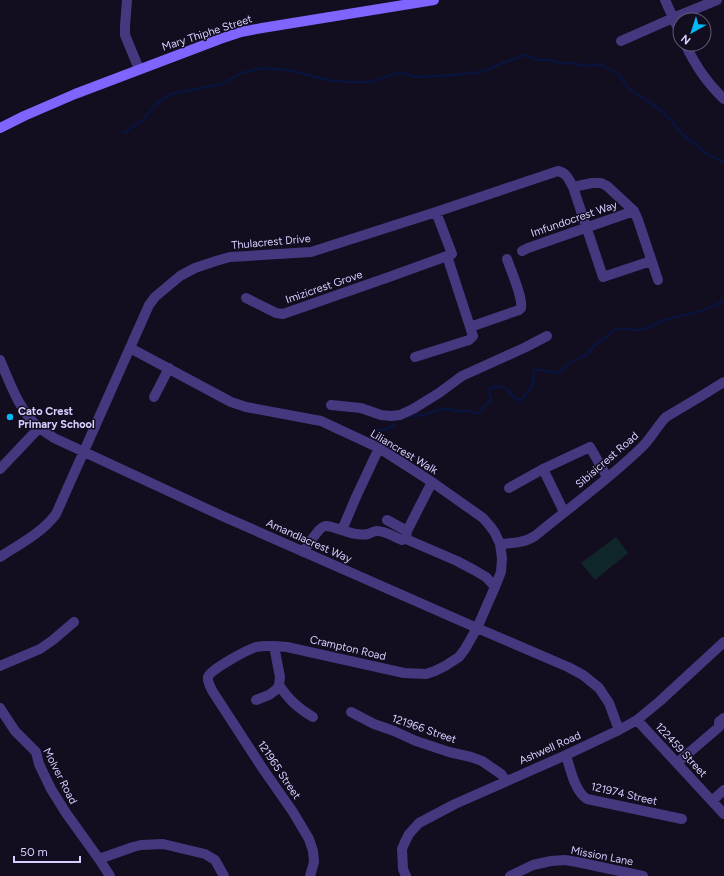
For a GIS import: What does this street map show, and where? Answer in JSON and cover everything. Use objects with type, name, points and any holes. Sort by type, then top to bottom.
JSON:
[{"type":"street","points":[[127,0],[125,35],[139,69]]},
{"type":"street","name":"Mary Thiphe Street","points":[[0,128],[75,94],[241,32],[434,0]]},
{"type":"street","points":[[665,0],[672,16]]},
{"type":"street","points":[[688,12],[717,0]]},
{"type":"street","points":[[621,40],[672,18]]},
{"type":"street","points":[[689,52],[703,76],[724,99]]},
{"type":"street","name":"Thulacrest Drive","points":[[0,557],[42,530],[56,514],[149,305],[155,297],[180,276],[195,268],[230,257],[311,252],[556,172],[564,173],[573,187]]},
{"type":"street","points":[[651,261],[603,277],[573,187],[592,182],[601,183],[607,186],[634,211],[658,280]]},
{"type":"street","name":"Imfundocrest Way","points":[[522,251],[634,211]]},
{"type":"street","points":[[436,212],[452,254]]},
{"type":"street","name":"Imizicrest Grove","points":[[246,298],[276,313],[284,314],[389,278],[447,256],[470,327]]},
{"type":"street","points":[[415,357],[470,339],[473,336],[470,327],[521,308],[522,305],[516,282],[507,260]]},
{"type":"street","points":[[331,404],[362,408],[381,415],[391,416],[400,414],[413,409],[439,393],[462,376],[547,336]]},
{"type":"street","name":"Liliancrest Walk","points":[[130,348],[231,402],[246,407],[321,421],[379,448],[432,482],[483,518],[495,533],[502,553],[500,572],[477,628]]},
{"type":"street","name":"Amandlacrest Way","points":[[0,360],[12,388],[26,413],[39,428],[54,438],[303,552],[568,667],[583,675],[599,688],[609,703],[619,730]]},
{"type":"street","points":[[154,397],[169,368]]},
{"type":"street","name":"Sibisicrest Road","points":[[500,544],[522,542],[531,539],[608,477],[647,443],[666,417],[724,382]]},
{"type":"street","points":[[0,469],[39,428]]},
{"type":"street","points":[[509,488],[543,469],[590,447],[608,477]]},
{"type":"street","points":[[342,530],[379,448]]},
{"type":"street","points":[[543,469],[564,512]]},
{"type":"street","points":[[303,552],[324,526],[356,534],[368,534],[376,531],[384,532],[402,540],[406,535],[432,482]]},
{"type":"street","points":[[387,520],[406,535],[486,577],[495,587]]},
{"type":"street","points":[[0,666],[40,649],[74,622]]},
{"type":"street","name":"Crampton Road","points":[[208,682],[209,675],[237,655],[256,647],[274,646],[287,647],[404,673],[426,674],[445,666],[459,657],[477,628]]},
{"type":"street","name":"Ashwell Road","points":[[406,876],[403,869],[402,849],[409,834],[419,823],[455,804],[566,755],[637,720],[660,701],[724,642]]},
{"type":"street","points":[[256,700],[273,692],[279,685],[280,677],[274,646]]},
{"type":"street","name":"121965 Street","points":[[208,682],[263,769],[293,812],[309,840],[313,850],[314,862],[310,876]]},
{"type":"street","points":[[279,685],[295,704],[314,717]]},
{"type":"street","name":"Molver Road","points":[[0,708],[15,731],[36,752],[39,764],[51,788],[66,813],[110,876]]},
{"type":"street","name":"121966 Street","points":[[352,712],[374,724],[416,741],[482,761],[501,774],[506,781]]},
{"type":"street","points":[[677,763],[719,727],[720,722],[724,718]]},
{"type":"street","name":"122459 Street","points":[[637,720],[724,814]]},
{"type":"street","name":"121974 Street","points":[[566,755],[577,788],[587,800],[682,819]]},
{"type":"street","points":[[712,801],[724,790]]},
{"type":"street","points":[[99,859],[141,845],[163,844],[205,854],[215,860],[224,876]]},
{"type":"street","name":"Mission Lane","points":[[510,876],[533,865],[565,860],[643,876]]},
{"type":"green space","points":[[616,537],[628,553],[595,580],[581,563]]},
{"type":"waterway","points":[[123,133],[143,120],[157,103],[171,94],[222,84],[241,73],[263,68],[289,70],[328,80],[371,82],[400,72],[415,77],[481,72],[525,55],[539,60],[552,60],[560,63],[588,66],[598,64],[607,68],[618,74],[628,88],[657,107],[671,120],[682,134],[710,156],[724,162]]},
{"type":"waterway","points":[[407,416],[423,415],[443,409],[460,411],[468,410],[479,413],[491,399],[489,392],[491,388],[500,386],[504,387],[519,401],[531,388],[534,382],[533,373],[535,370],[561,372],[569,363],[586,355],[597,343],[618,329],[645,329],[662,321],[695,313],[711,307],[724,299]]},
{"type":"waterway","points":[[376,430],[388,429],[395,424],[394,421],[396,418]]},
{"type":"place","name":"Cato Crest Primary School","points":[[10,417]]}]
